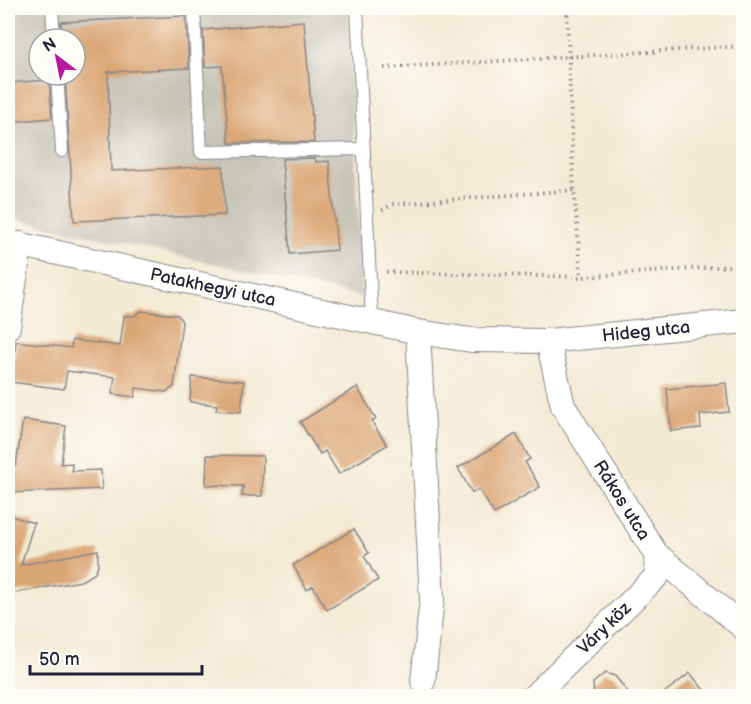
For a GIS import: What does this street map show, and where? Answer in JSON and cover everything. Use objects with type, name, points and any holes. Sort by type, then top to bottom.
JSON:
[{"type":"street","name":"Patakhegyi utca","points":[[14,243],[418,332],[471,340],[548,341]]},
{"type":"street","points":[[8,327],[14,243]]},
{"type":"street","name":"Hideg utca","points":[[548,341],[744,321]]},
{"type":"street","points":[[418,332],[432,598],[423,681]]},
{"type":"street","name":"Rákos utca","points":[[548,341],[562,405],[656,554],[744,628]]},
{"type":"street","name":"Váry köz","points":[[534,696],[657,576],[656,554]]},
{"type":"lane","points":[[52,8],[53,27]]},
{"type":"lane","points":[[194,8],[201,152],[364,149]]},
{"type":"lane","points":[[357,8],[372,321]]},
{"type":"lane","points":[[58,87],[62,151]]},
{"type":"path","points":[[567,8],[580,277]]},
{"type":"path","points":[[384,68],[744,46]]},
{"type":"path","points":[[367,218],[394,204],[574,190]]},
{"type":"path","points":[[370,272],[580,277],[744,265]]},
{"type":"shaded area","points":[[8,8],[348,8],[362,297],[8,217]]},
{"type":"building","points":[[186,16],[189,68],[108,72],[111,171],[223,166],[225,215],[74,221],[66,87],[87,87],[87,27],[61,27],[61,22]]},
{"type":"building","points":[[304,21],[314,142],[229,143],[222,66],[205,67],[203,30]]},
{"type":"building","points":[[27,82],[27,87],[50,87],[52,118],[8,122],[8,83]]},
{"type":"building","points":[[315,158],[316,162],[329,161],[337,250],[290,254],[282,159]]},
{"type":"building","points":[[141,311],[178,315],[182,322],[174,387],[166,392],[136,388],[135,397],[112,394],[115,377],[67,371],[64,389],[11,382],[16,341],[71,348],[72,340],[120,346],[124,316],[134,316]]},
{"type":"building","points":[[192,377],[244,381],[241,412],[216,410],[217,405],[190,402]]},
{"type":"building","points":[[726,383],[729,412],[700,415],[701,428],[671,431],[667,389]]},
{"type":"building","points":[[357,387],[376,419],[372,422],[387,445],[339,474],[325,451],[320,454],[300,422]]},
{"type":"building","points":[[23,420],[66,426],[61,464],[72,463],[72,471],[101,470],[102,489],[8,493],[8,465],[16,465]]},
{"type":"building","points":[[516,434],[530,459],[525,462],[540,487],[494,514],[479,489],[472,493],[458,468]]},
{"type":"building","points":[[207,455],[263,456],[262,496],[242,496],[243,486],[206,485]]},
{"type":"building","points":[[8,515],[34,523],[21,565],[98,550],[98,565],[94,574],[81,581],[8,594]]},
{"type":"building","points":[[354,529],[369,553],[364,556],[378,580],[327,610],[313,586],[307,590],[293,565]]},
{"type":"building","points":[[605,673],[615,676],[631,696],[594,696],[593,683]]},
{"type":"building","points":[[690,673],[709,696],[660,696]]}]
